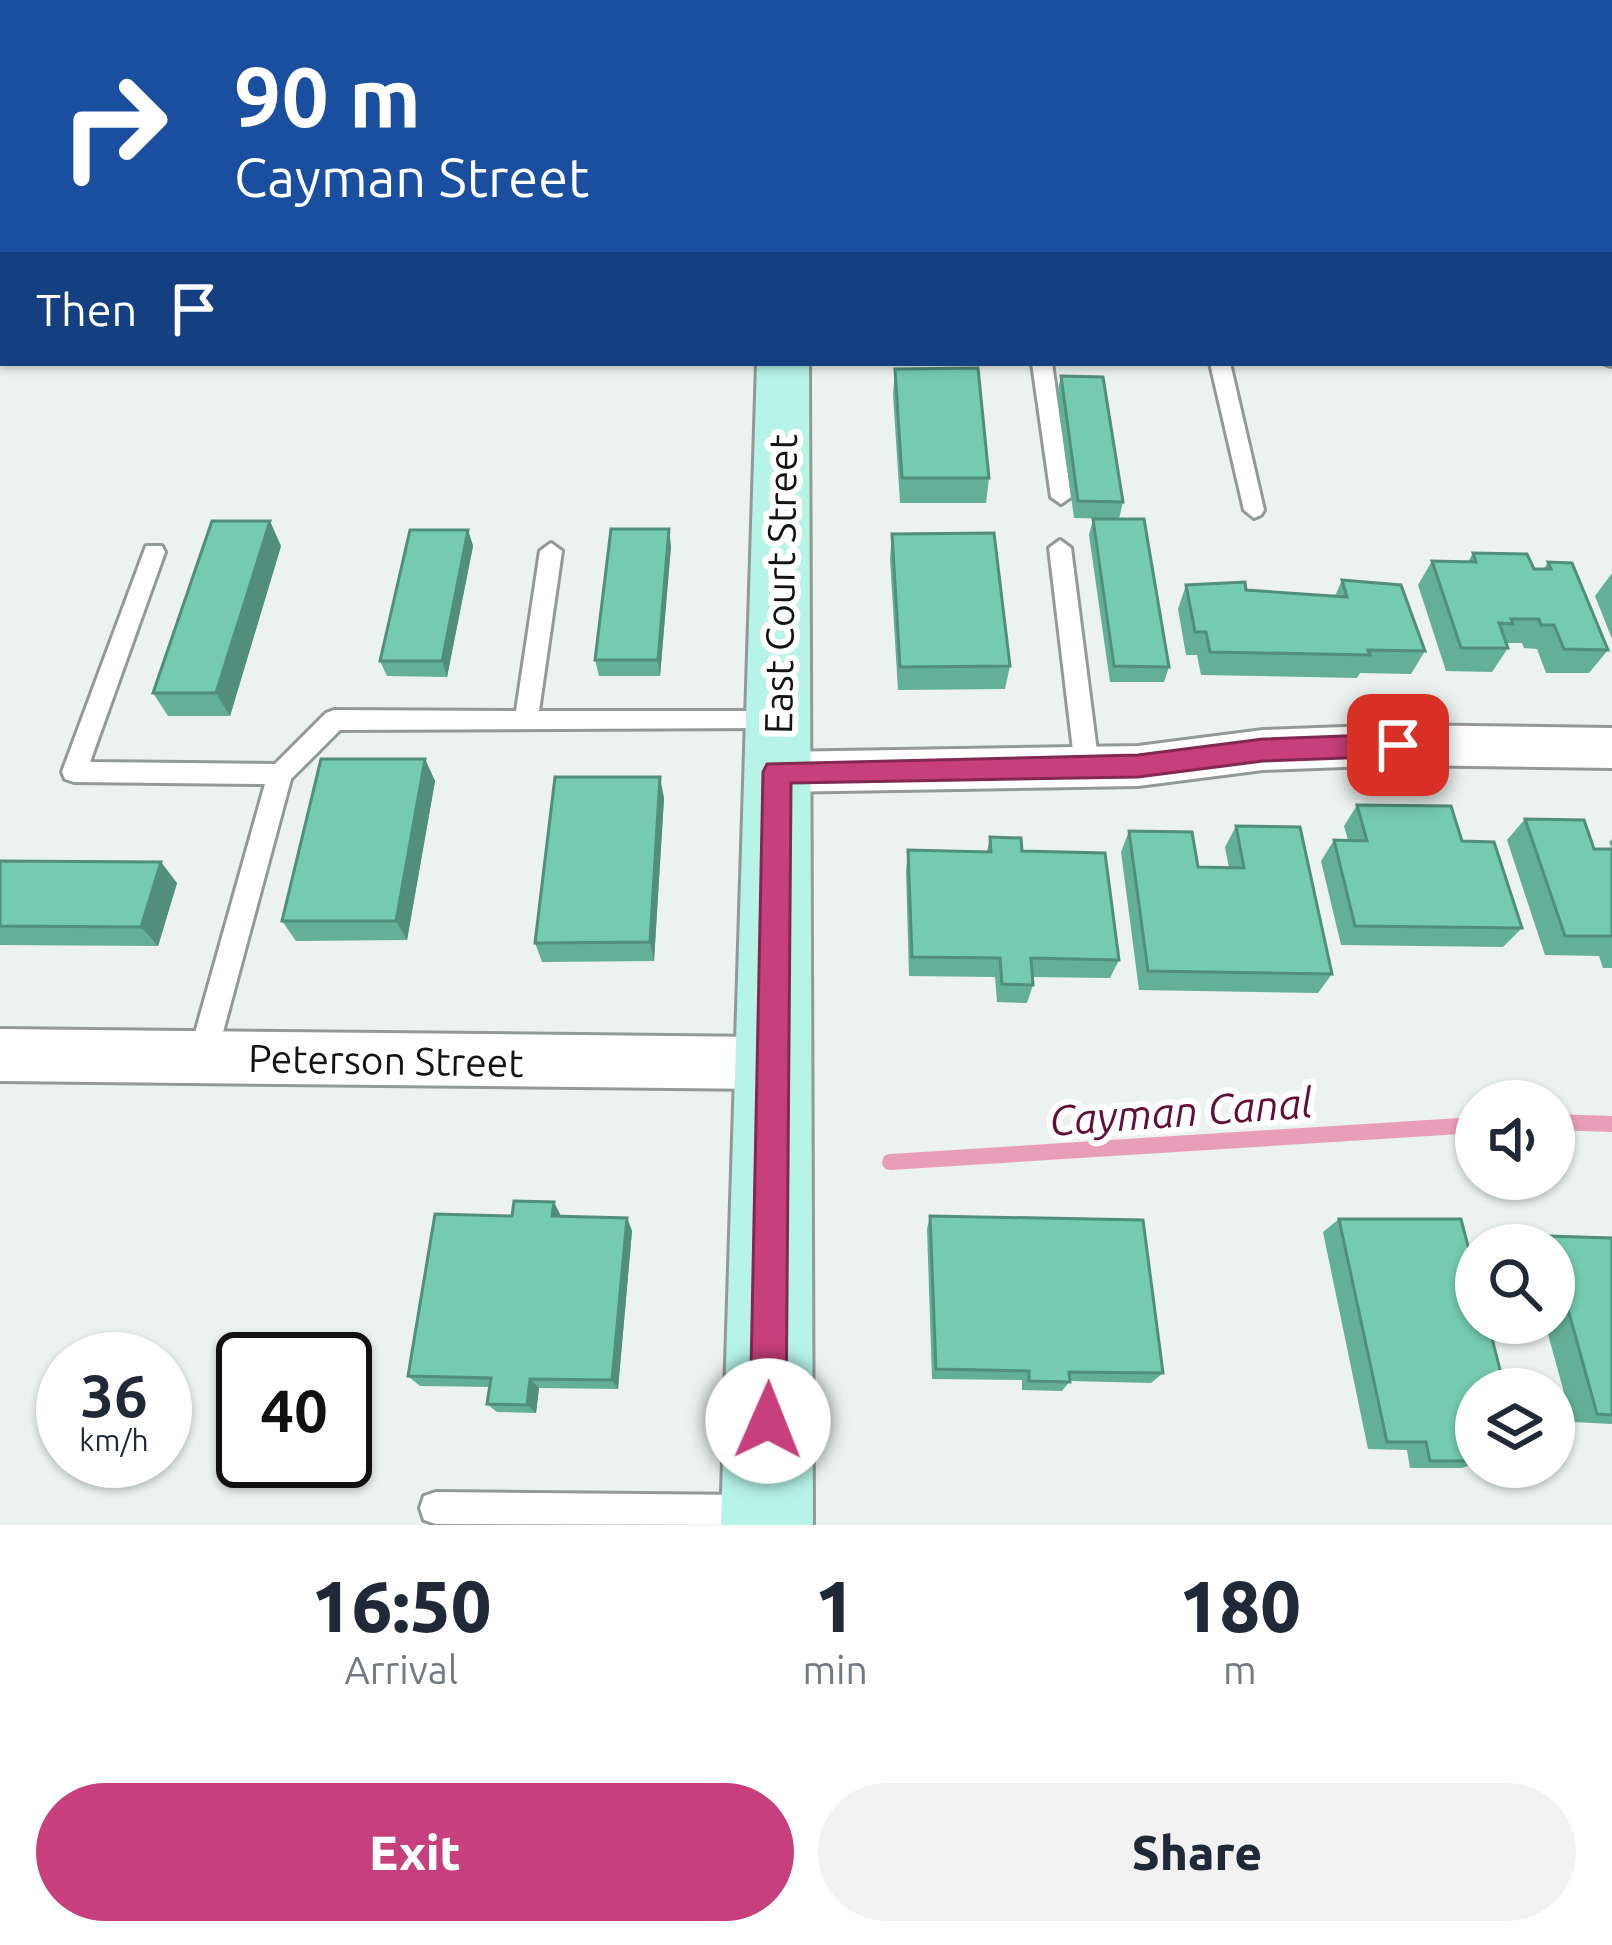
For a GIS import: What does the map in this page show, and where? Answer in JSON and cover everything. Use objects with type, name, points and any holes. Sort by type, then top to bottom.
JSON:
[{"type":"street","name":"East Court Street","points":[[767,1518],[784,366]]},
{"type":"street","points":[[778,746],[1088,767],[1138,766],[1263,750],[1398,745],[1612,748]]},
{"type":"street","name":"Peterson Street","points":[[0,1055],[772,1064]]},
{"type":"lane","points":[[1042,366],[1061,497]]},
{"type":"lane","points":[[1221,366],[1254,510]]},
{"type":"lane","points":[[1060,548],[1088,767]]},
{"type":"lane","points":[[526,720],[550,551]]},
{"type":"lane","points":[[154,552],[74,772],[280,774]]},
{"type":"lane","points":[[202,1058],[280,774],[334,720],[526,720],[778,746]]},
{"type":"lane","points":[[436,1508],[767,1518]]},
{"type":"building","points":[[978,368],[989,478],[902,478],[895,369]]},
{"type":"building","points":[[1061,376],[1103,377],[1123,502],[1078,501]]},
{"type":"building","points":[[1093,519],[1144,519],[1169,667],[1114,666]]},
{"type":"building","points":[[212,521],[270,521],[216,693],[153,693]]},
{"type":"building","points":[[611,529],[669,529],[658,660],[595,660]]},
{"type":"building","points":[[410,530],[468,530],[442,661],[380,661]]},
{"type":"building","points":[[994,533],[1010,666],[900,667],[892,534]]},
{"type":"building","points":[[1473,553],[1527,554],[1534,569],[1551,569],[1548,562],[1572,563],[1608,650],[1564,649],[1554,625],[1541,625],[1539,619],[1499,623],[1508,648],[1461,648],[1432,561],[1476,562]]},
{"type":"building","points":[[1342,580],[1401,585],[1425,651],[1368,650],[1370,655],[1210,652],[1206,632],[1195,632],[1186,585],[1245,582],[1246,590],[1347,597]]},
{"type":"building","points":[[321,759],[425,759],[396,921],[282,921]]},
{"type":"building","points":[[555,777],[660,777],[650,942],[535,943]]},
{"type":"building","points":[[1357,805],[1451,806],[1462,841],[1494,842],[1522,928],[1355,926],[1334,840],[1367,841]]},
{"type":"building","points":[[1525,819],[1584,820],[1594,849],[1612,849],[1612,936],[1565,936]]},
{"type":"building","points":[[1236,826],[1300,827],[1332,974],[1148,971],[1129,831],[1192,832],[1198,867],[1244,868]]},
{"type":"building","points":[[990,837],[1021,838],[1022,851],[1105,853],[1119,960],[1031,958],[1033,985],[1002,984],[1000,958],[912,957],[908,850],[991,852]]},
{"type":"building","points":[[0,861],[161,862],[141,927],[0,926]]},
{"type":"building","points":[[514,1201],[554,1202],[552,1216],[627,1218],[612,1380],[530,1379],[527,1405],[487,1404],[491,1378],[408,1376],[435,1214],[512,1216]]},
{"type":"building","points":[[930,1216],[1143,1220],[1163,1373],[1069,1372],[1070,1382],[1029,1381],[1029,1371],[936,1369]]},
{"type":"building","points":[[1339,1219],[1461,1219],[1462,1224],[1455,1224],[1455,1344],[1493,1344],[1500,1368],[1455,1368],[1455,1461],[1430,1461],[1426,1442],[1387,1442]]},
{"type":"building","points":[[1575,1237],[1612,1238],[1612,1415],[1597,1414],[1575,1335]]},
{"type":"waterway","name":"Cayman Canal","points":[[1575,1123],[1612,1124]]},
{"type":"waterway","name":"Cayman Canal","points":[[890,1162],[1455,1126]]},
{"type":"route","points":[[768,1421],[777,772],[1138,766],[1263,750],[1398,745]]}]
